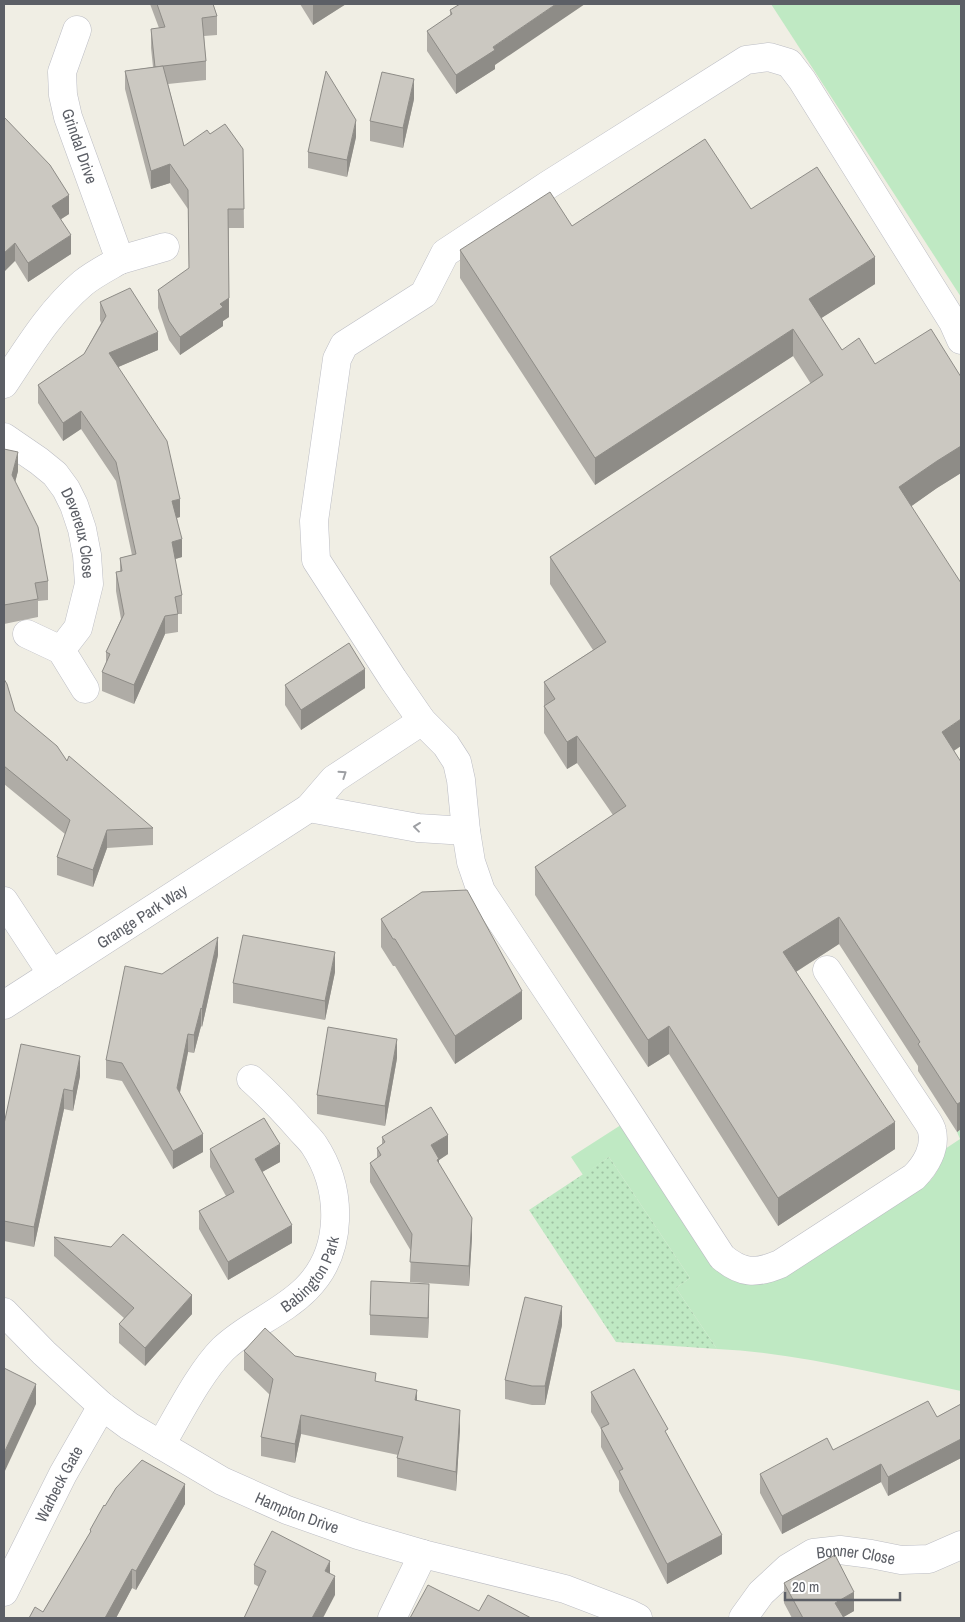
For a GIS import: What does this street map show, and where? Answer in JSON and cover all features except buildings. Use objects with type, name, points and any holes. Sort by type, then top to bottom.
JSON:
[{"type":"street","name":"Grindal Drive","points":[[77,30],[62,72],[63,94],[68,117],[120,260]]},
{"type":"street","points":[[827,970],[932,1130],[932,1144],[929,1155],[923,1168],[914,1176],[780,1264],[768,1269],[748,1271],[739,1269],[722,1257],[481,891],[470,862],[461,780],[457,762],[446,745],[422,720],[393,679],[316,560],[314,521],[337,359],[344,345],[424,294],[445,253],[732,68],[746,60],[769,57],[789,63],[802,80],[953,322],[961,340]]},
{"type":"street","points":[[4,384],[50,316],[85,281],[120,260],[165,247]]},
{"type":"street","name":"Devereux Close","points":[[4,437],[55,474],[66,489],[82,529],[87,555],[89,584],[78,628],[61,650]]},
{"type":"street","points":[[27,634],[61,650],[85,690]]},
{"type":"street","name":"Grange Park Way","points":[[4,1005],[309,808],[334,779],[422,720]]},
{"type":"street","points":[[309,808],[418,828],[466,831]]},
{"type":"street","points":[[4,901],[52,974]]},
{"type":"street","name":"Babington Park","points":[[161,1445],[203,1375],[222,1350],[242,1333],[293,1302],[325,1266],[331,1247],[336,1218],[334,1196],[328,1173],[314,1145],[270,1097],[251,1080]]},
{"type":"street","name":"Hampton Drive","points":[[4,1312],[44,1353],[102,1406],[129,1426],[222,1481],[287,1510],[358,1536],[565,1589],[638,1618]]},
{"type":"street","name":"Warbeck Gate","points":[[4,1592],[11,1560],[102,1406]]},
{"type":"street","name":"Bonner Close","points":[[743,1618],[761,1593],[788,1568],[813,1554],[840,1550],[901,1560],[929,1559],[961,1544]]},
{"type":"street","points":[[392,1618],[423,1554]]},
{"type":"green space","points":[[771,4],[961,4],[961,297]]},
{"type":"green space","points":[[624,1123],[716,1265],[782,1276],[930,1181],[939,1168],[942,1151],[960,1139],[957,1132],[961,1129],[961,1391],[809,1360],[748,1351],[717,1349],[676,1288],[690,1278],[609,1157],[583,1175],[571,1157]]},
{"type":"green space","points":[[609,1157],[690,1278],[676,1288],[717,1349],[616,1342],[529,1210]]}]
